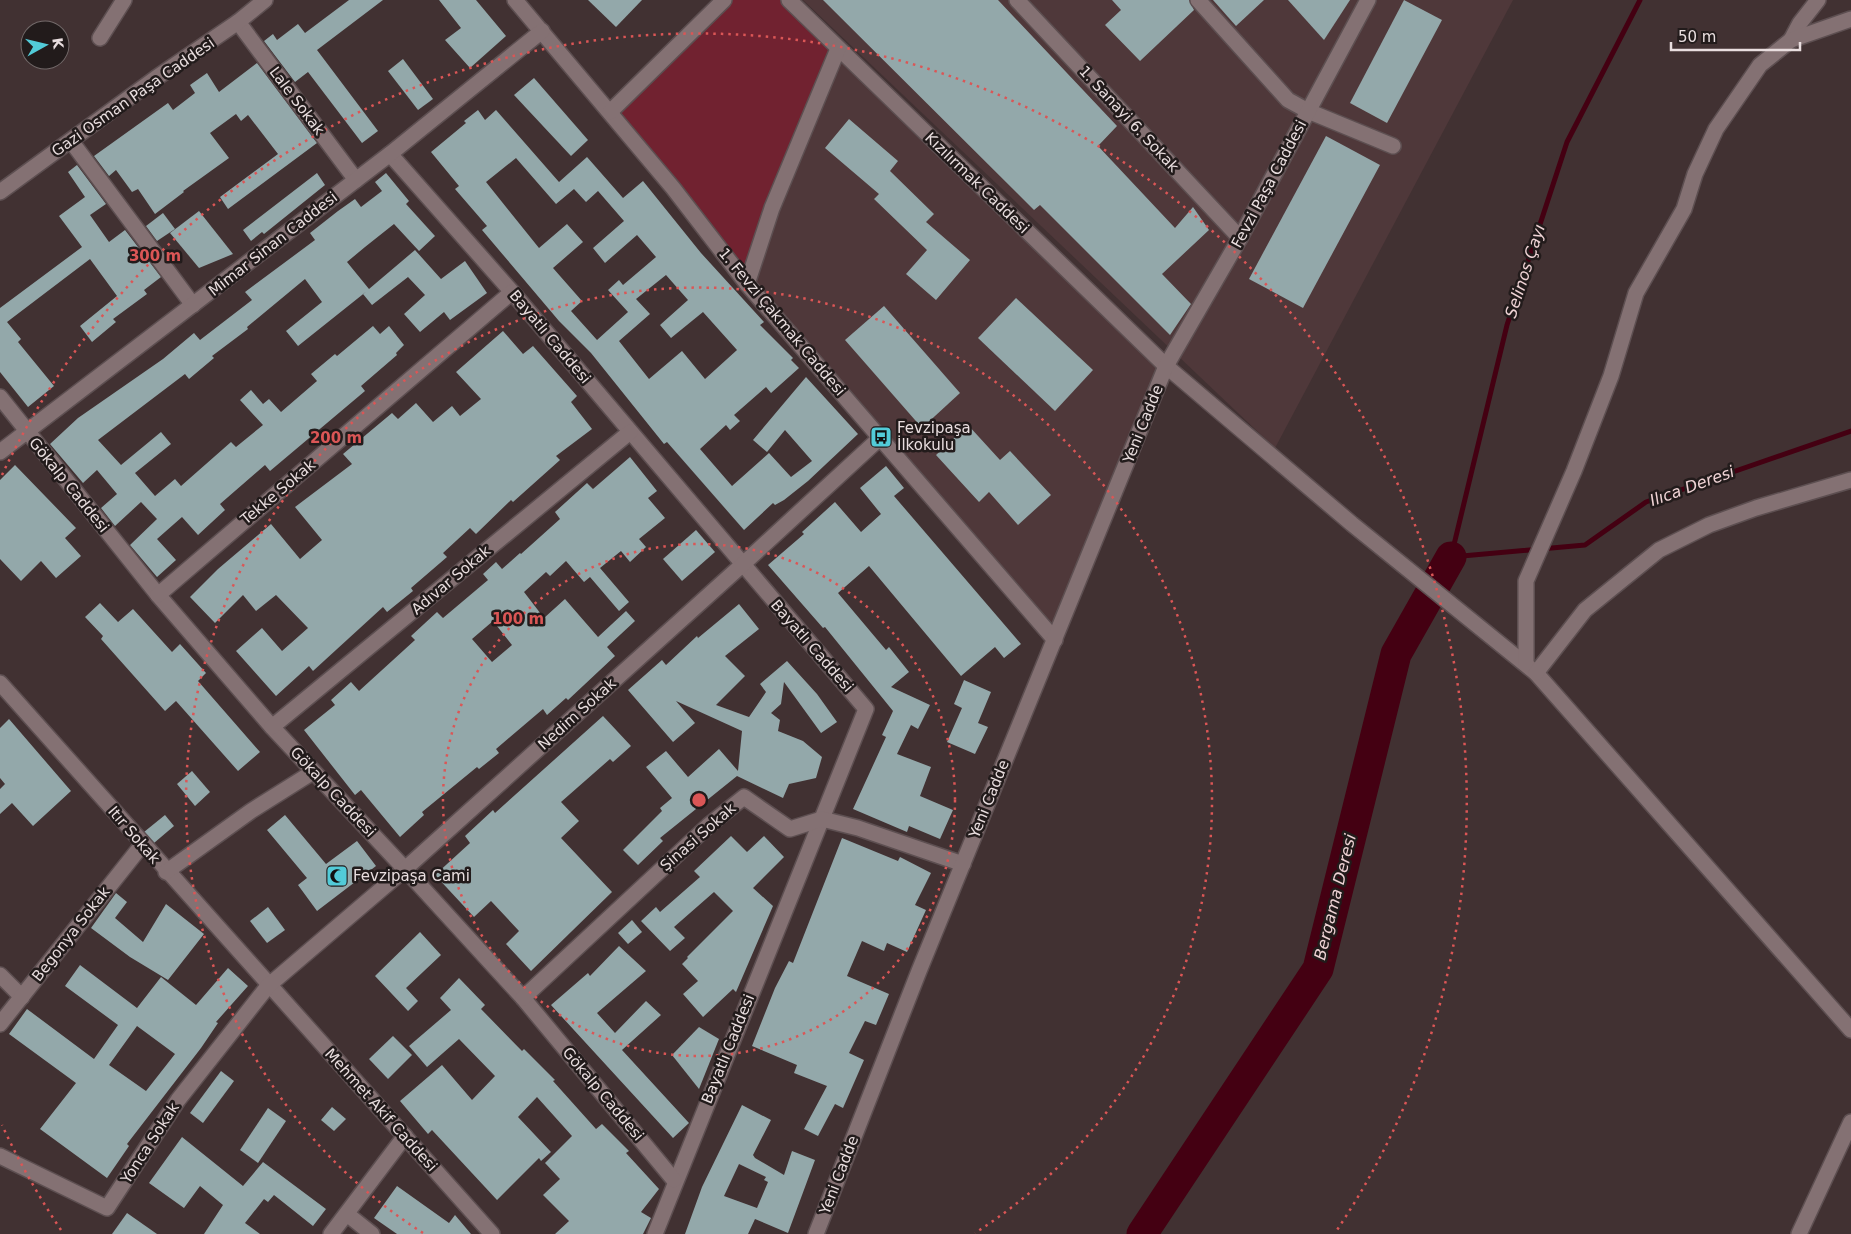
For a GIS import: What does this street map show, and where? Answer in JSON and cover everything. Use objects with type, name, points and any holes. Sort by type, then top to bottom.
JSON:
[{"type":"street","points":[[100,38],[124,0]]},
{"type":"street","name":"Gazi Osman Paşa Caddesi","points":[[0,192],[156,78],[238,22],[265,0]]},
{"type":"street","name":"1. Fevzi Çakmak Caddesi","points":[[515,0],[673,188],[747,284],[1055,640]]},
{"type":"street","points":[[610,112],[724,0]]},
{"type":"street","name":"Kızılırmak Caddesi","points":[[789,0],[1166,366],[1352,524],[1531,669],[1851,1030]]},
{"type":"street","name":"1. Sanayi 6. Sokak","points":[[1017,0],[1240,238]]},
{"type":"street","points":[[1198,0],[1288,100],[1308,111],[1392,146]]},
{"type":"street","name":"Fevzi Paşa Caddesi","points":[[1166,366],[1240,238],[1368,0]]},
{"type":"street","points":[[1791,40],[1800,23],[1818,0]]},
{"type":"street","points":[[1531,669],[1526,582],[1574,471],[1611,376],[1636,293],[1684,209],[1695,174],[1716,129],[1760,65],[1791,40],[1851,19]]},
{"type":"street","name":"Lale Sokak","points":[[238,22],[356,180]]},
{"type":"street","name":"Mimar Sinan Caddesi","points":[[0,452],[390,154],[542,31]]},
{"type":"street","points":[[747,284],[772,208],[838,49]]},
{"type":"street","points":[[71,141],[193,305]]},
{"type":"street","name":"Bayatlı Caddesi","points":[[390,154],[512,292],[866,709],[674,1180],[655,1234]]},
{"type":"street","name":"Tekke Sokak","points":[[158,595],[512,292]]},
{"type":"street","name":"Yeni Cadde","points":[[816,1234],[918,971],[1166,366]]},
{"type":"street","name":"Gökalp Caddesi","points":[[0,397],[158,595],[272,727],[406,869],[522,998],[674,1180]]},
{"type":"street","name":"Adıvar Sokak","points":[[272,727],[630,432]]},
{"type":"street","name":"Nedim Sokak","points":[[268,986],[406,869],[881,437]]},
{"type":"street","points":[[1531,669],[1586,610],[1659,550],[1709,525],[1756,508],[1851,480]]},
{"type":"street","name":"Itır Sokak","points":[[0,684],[268,986]]},
{"type":"street","points":[[166,872],[251,811],[313,772]]},
{"type":"street","name":"Şinasi Sokak","points":[[522,998],[709,825],[744,797],[790,829],[822,819]]},
{"type":"street","points":[[822,819],[858,828],[963,864]]},
{"type":"street","name":"Begonya Sokak","points":[[0,1024],[142,845]]},
{"type":"street","points":[[0,975],[22,997]]},
{"type":"street","name":"Mehmet Akif Caddesi","points":[[268,986],[492,1234]]},
{"type":"street","name":"Yonca Sokak","points":[[0,1156],[107,1208],[178,1100],[268,986]]},
{"type":"street","points":[[1799,1234],[1851,1122]]},
{"type":"street","points":[[331,1234],[405,1136]]},
{"type":"street","points":[[347,1214],[372,1234]]},
{"type":"shaded area","points":[[724,0],[789,0],[838,49],[747,284],[610,112]]},
{"type":"shaded area","points":[[803,0],[1513,0],[1275,448]]},
{"type":"shaded area","points":[[838,49],[1166,366],[1055,640],[747,284]]},
{"type":"building","points":[[349,0],[383,0],[317,50],[378,131],[362,143],[308,72],[295,82],[264,41],[273,34],[277,40],[298,24],[305,33]]},
{"type":"building","points":[[439,0],[476,0],[506,36],[470,68],[445,40],[461,28]]},
{"type":"building","points":[[588,0],[642,0],[616,27]]},
{"type":"building","points":[[823,0],[998,0],[1117,126],[1098,146],[1175,228],[1193,207],[1209,230],[1162,274],[1191,304],[1170,335],[1040,205],[1034,210]]},
{"type":"building","points":[[1112,0],[1189,0],[1194,10],[1140,61],[1105,25],[1121,10]]},
{"type":"building","points":[[1213,0],[1264,0],[1236,26]]},
{"type":"building","points":[[1288,0],[1350,0],[1324,40]]},
{"type":"building","points":[[1404,0],[1442,20],[1387,123],[1350,103]]},
{"type":"building","points":[[403,59],[433,99],[418,110],[388,71]]},
{"type":"building","points":[[257,63],[317,143],[228,209],[220,197],[278,154],[248,115],[241,121],[236,114],[210,133],[229,158],[155,214],[138,189],[132,192],[116,170],[109,176],[94,156],[168,103],[173,110],[195,93],[190,85],[207,73],[219,92]]},
{"type":"building","points":[[534,78],[588,140],[571,156],[514,95]]},
{"type":"building","points":[[478,110],[485,120],[496,110],[559,182],[587,157],[623,198],[643,181],[701,253],[764,322],[760,325],[793,358],[791,360],[799,368],[771,393],[766,387],[734,415],[740,421],[730,430],[726,425],[700,449],[732,486],[769,453],[791,477],[812,461],[785,430],[767,452],[753,440],[806,377],[858,434],[808,481],[784,500],[775,505],[773,503],[744,530],[667,442],[664,444],[591,353],[559,321],[482,230],[487,226],[455,189],[459,186],[431,152],[466,123],[464,121]],"holes":[[[516,158],[556,204],[574,189],[586,202],[598,191],[624,221],[593,248],[605,263],[637,235],[656,257],[623,285],[619,280],[608,290],[628,312],[597,340],[571,311],[582,301],[553,268],[583,242],[567,224],[539,248],[486,182]],[[666,275],[688,300],[660,325],[671,338],[703,312],[737,350],[705,379],[682,351],[649,379],[619,341],[650,314],[636,299]]]},
{"type":"building","points":[[849,119],[898,161],[890,171],[934,214],[926,222],[970,260],[936,300],[906,274],[927,250],[874,199],[879,194],[825,148]]},
{"type":"building","points":[[1326,136],[1380,165],[1303,308],[1249,279]]},
{"type":"building","points":[[77,165],[106,204],[90,215],[109,242],[125,230],[161,277],[144,290],[147,294],[113,319],[116,322],[92,342],[80,326],[117,296],[90,259],[7,322],[21,339],[18,342],[54,386],[28,407],[0,372],[0,308],[82,247],[59,216],[85,197],[68,172]]},
{"type":"building","points":[[317,173],[325,185],[264,234],[262,232],[251,241],[243,230]]},
{"type":"building","points":[[386,173],[409,201],[406,204],[435,236],[419,251],[394,224],[365,247],[347,262],[369,289],[415,250],[441,279],[465,261],[487,293],[450,320],[444,312],[420,332],[404,314],[425,295],[408,277],[372,305],[363,294],[298,346],[286,331],[322,302],[305,279],[247,327],[248,329],[212,356],[214,358],[189,379],[185,374],[98,440],[121,465],[161,432],[171,444],[135,473],[155,496],[175,479],[181,486],[231,442],[236,447],[263,425],[240,400],[251,390],[263,404],[269,399],[281,412],[317,381],[311,374],[335,354],[337,356],[373,326],[380,334],[389,326],[404,345],[396,353],[397,355],[361,386],[365,391],[270,471],[265,465],[220,504],[225,510],[198,535],[182,517],[157,539],[176,560],[157,577],[130,545],[157,519],[141,502],[115,526],[101,508],[117,494],[97,470],[83,483],[50,444],[78,418],[163,359],[194,333],[200,340],[252,300],[245,292],[315,240],[310,233],[338,211],[355,199],[361,207],[382,191],[375,182]]},
{"type":"building","points":[[199,211],[233,254],[199,268],[170,233]]},
{"type":"building","points":[[163,213],[175,229],[157,241],[146,226]]},
{"type":"building","points":[[1016,298],[1093,370],[1055,411],[978,338]]},
{"type":"building","points":[[884,306],[960,393],[922,428],[845,340]]},
{"type":"building","points":[[503,331],[523,354],[533,346],[577,396],[571,402],[592,429],[556,456],[560,460],[513,502],[511,500],[476,534],[470,528],[443,553],[447,557],[411,588],[413,591],[387,612],[383,607],[313,671],[309,666],[276,696],[236,651],[262,628],[282,651],[308,628],[276,595],[256,611],[243,595],[215,623],[190,597],[218,569],[271,524],[300,559],[322,540],[295,507],[352,464],[343,454],[392,413],[398,419],[416,403],[433,422],[452,406],[460,416],[481,399],[456,372]]},
{"type":"building","points":[[968,425],[1000,460],[1010,451],[1051,495],[1018,525],[989,492],[979,502],[936,455]]},
{"type":"building","points":[[630,457],[657,491],[648,498],[665,518],[639,539],[646,547],[630,562],[621,551],[600,568],[629,602],[619,611],[590,577],[584,582],[566,561],[550,576],[546,572],[524,592],[544,618],[565,599],[598,637],[626,611],[635,621],[607,647],[615,656],[568,700],[566,698],[547,715],[543,709],[496,749],[499,753],[479,769],[477,767],[422,812],[424,815],[400,837],[361,790],[355,795],[304,730],[335,705],[331,700],[351,682],[359,691],[415,640],[411,636],[437,612],[443,618],[488,580],[483,574],[496,562],[502,569],[521,554],[560,519],[555,512],[587,483],[593,489]],"holes":[[[493,621],[512,645],[492,662],[472,639]]]},
{"type":"building","points":[[15,465],[76,528],[65,538],[81,556],[56,578],[41,561],[21,581],[0,559],[0,480]]},
{"type":"building","points":[[886,466],[904,488],[894,496],[1021,644],[1004,658],[995,647],[961,676],[869,566],[838,593],[886,650],[889,647],[909,672],[891,687],[930,705],[918,729],[911,725],[897,754],[931,767],[920,796],[953,810],[940,839],[909,826],[907,832],[853,809],[886,737],[882,735],[893,711],[825,627],[823,628],[768,565],[804,534],[802,532],[835,502],[861,532],[881,514],[860,488]]},
{"type":"building","points":[[696,530],[715,552],[682,581],[663,559]]},
{"type":"building","points":[[100,603],[118,622],[133,609],[172,652],[180,644],[206,673],[198,681],[260,752],[238,771],[176,701],[165,711],[101,639],[103,636],[85,617]]},
{"type":"building","points":[[739,604],[759,629],[725,656],[745,676],[716,705],[749,717],[766,692],[760,684],[787,661],[817,694],[837,722],[821,733],[784,682],[781,704],[771,713],[780,720],[778,731],[803,741],[822,757],[816,778],[789,784],[783,798],[737,776],[660,838],[663,841],[638,865],[623,850],[662,811],[660,808],[672,798],[646,767],[666,751],[688,777],[719,749],[738,771],[742,731],[676,701],[695,723],[673,742],[628,690],[662,660],[666,665],[697,636],[698,638]]},
{"type":"building","points":[[964,680],[991,692],[978,723],[988,727],[975,754],[947,742],[962,708],[954,704]]},
{"type":"building","points":[[603,716],[631,746],[613,762],[610,759],[561,802],[579,821],[561,838],[612,892],[531,971],[506,944],[519,931],[491,901],[474,917],[435,875],[470,843],[465,836],[493,810],[495,813]]},
{"type":"building","points":[[9,719],[71,791],[33,826],[12,803],[0,814],[0,789],[5,784],[0,778],[0,728]]},
{"type":"building","points":[[192,771],[210,792],[195,806],[177,784]]},
{"type":"building","points":[[165,815],[174,826],[154,843],[144,832]]},
{"type":"building","name":"Fevzipaşa Cami","points":[[285,815],[326,864],[357,841],[376,866],[317,911],[298,885],[307,878],[267,830]]},
{"type":"building","points":[[731,836],[747,852],[764,836],[784,857],[753,888],[773,906],[736,992],[733,989],[703,1017],[683,994],[698,981],[682,964],[733,911],[714,892],[674,927],[685,938],[670,951],[641,921],[656,907],[660,912],[700,877],[694,871]]},
{"type":"building","points":[[842,838],[898,861],[900,857],[931,873],[915,905],[926,910],[907,952],[887,943],[884,951],[862,941],[847,976],[889,994],[876,1025],[865,1021],[849,1053],[864,1060],[843,1108],[835,1104],[818,1136],[804,1129],[827,1086],[794,1073],[797,1065],[752,1046],[775,988],[789,961],[793,963]]},
{"type":"building","points":[[116,893],[127,902],[115,918],[143,942],[166,904],[204,934],[168,980],[130,957],[91,928]]},
{"type":"building","points":[[268,907],[285,930],[267,943],[250,921]]},
{"type":"building","points":[[632,920],[642,932],[628,944],[618,933]]},
{"type":"building","points":[[420,932],[441,955],[406,988],[418,1001],[408,1011],[375,976]]},
{"type":"building","points":[[619,946],[646,971],[597,1013],[615,1033],[646,1001],[661,1015],[622,1050],[689,1123],[673,1138],[551,1005],[588,973],[590,976]]},
{"type":"building","points":[[80,965],[137,1008],[161,977],[196,1005],[228,968],[248,986],[216,1022],[218,1023],[201,1048],[127,1144],[129,1146],[107,1178],[40,1129],[76,1083],[9,1034],[27,1009],[94,1059],[118,1025],[65,986]],"holes":[[[137,1026],[175,1054],[146,1091],[109,1065]]]},
{"type":"building","points":[[459,978],[485,1005],[481,1009],[522,1051],[524,1049],[555,1080],[553,1081],[596,1129],[602,1124],[629,1151],[626,1153],[659,1189],[641,1212],[651,1218],[643,1234],[555,1234],[569,1221],[543,1195],[560,1179],[545,1163],[572,1136],[537,1097],[518,1117],[551,1152],[541,1161],[539,1158],[497,1200],[432,1130],[428,1134],[400,1101],[442,1065],[472,1100],[495,1076],[459,1039],[427,1067],[409,1046],[451,1010],[440,998]]},
{"type":"building","points":[[699,1027],[719,1039],[699,1089],[672,1055]]},
{"type":"building","points":[[393,1036],[412,1055],[388,1079],[369,1059]]},
{"type":"building","points":[[221,1071],[234,1081],[203,1123],[190,1113]]},
{"type":"building","points":[[742,1105],[771,1120],[753,1155],[755,1158],[784,1175],[792,1151],[815,1160],[788,1233],[755,1219],[748,1234],[685,1234],[702,1187]],"holes":[[[739,1164],[766,1177],[764,1180],[768,1182],[757,1208],[724,1196]]]},
{"type":"building","points":[[332,1107],[346,1119],[334,1131],[321,1120]]},
{"type":"building","points":[[268,1108],[286,1121],[258,1163],[240,1150]]},
{"type":"building","points":[[182,1137],[243,1186],[263,1162],[326,1209],[313,1226],[274,1195],[268,1202],[264,1199],[245,1223],[260,1234],[204,1234],[223,1205],[200,1186],[184,1208],[149,1183]]},
{"type":"building","points":[[397,1186],[449,1223],[455,1215],[471,1234],[397,1234],[374,1218]]},
{"type":"building","points":[[127,1213],[157,1234],[112,1234]]},
{"type":"waterway","name":"Selinos Çayı","points":[[1640,0],[1567,142],[1507,325],[1451,557],[1585,545],[1646,502],[1851,431]]},
{"type":"waterway","name":"Bergama Deresi","points":[[1142,1234],[1318,969],[1396,654],[1451,557]]},
{"type":"place","name":"Fevzipaşa İlkokulu","points":[[881,437]]},
{"type":"place","name":"Fevzipaşa Cami","points":[[337,876]]},
{"type":"water label","name":"Ilıca Deresi","points":[[1692,486]]}]
